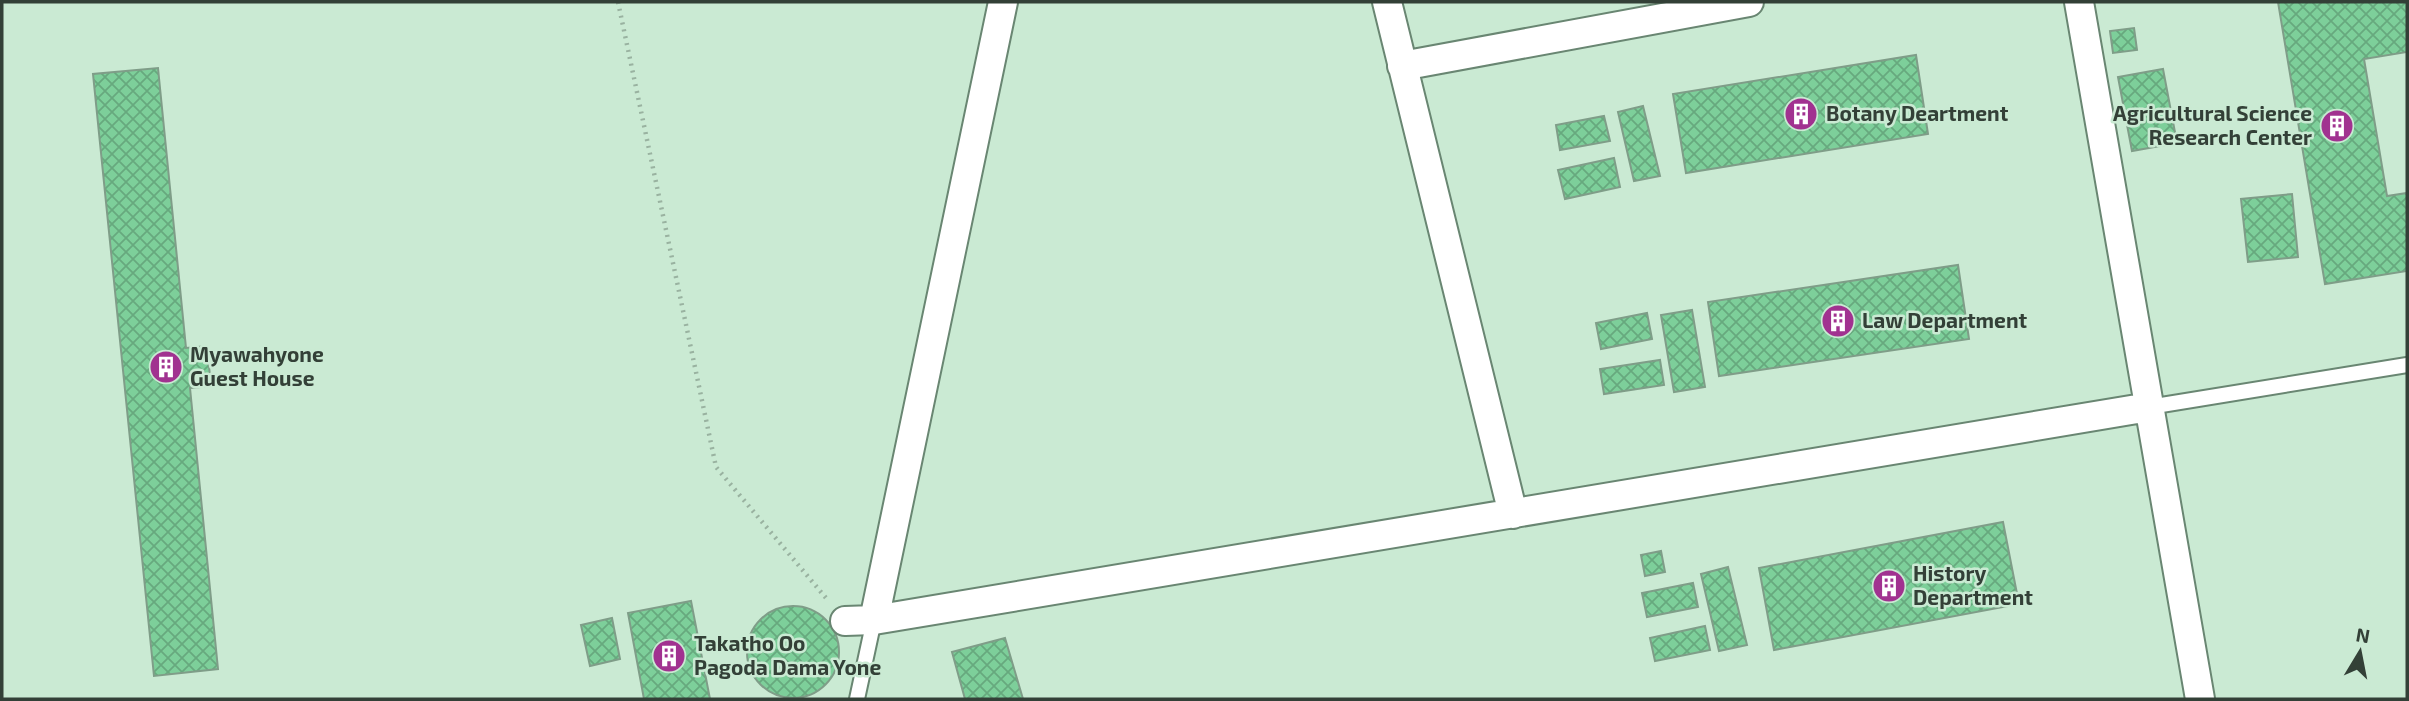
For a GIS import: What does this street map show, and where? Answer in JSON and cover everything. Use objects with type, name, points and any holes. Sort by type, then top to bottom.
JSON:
[{"type":"street","points":[[874,620],[1003,2]]},
{"type":"street","points":[[1387,2],[1513,514]]},
{"type":"street","points":[[1402,66],[1749,2]]},
{"type":"street","points":[[2079,2],[2200,699]]},
{"type":"street","points":[[845,621],[874,620],[2149,407]]},
{"type":"lane","points":[[2149,407],[2407,365]]},
{"type":"lane","points":[[857,699],[874,620]]},
{"type":"path","points":[[618,2],[716,467],[845,621]]},
{"type":"building","name":"Agricultural Science Research Center","points":[[2278,2],[2407,2],[2407,52],[2364,59],[2387,196],[2407,193],[2407,271],[2325,284]]},
{"type":"building","points":[[2134,28],[2137,50],[2113,53],[2110,31]]},
{"type":"building","name":"Botany Deartment","points":[[1916,55],[1928,134],[1686,173],[1673,94]]},
{"type":"building","name":"Myawahyone Guest House","points":[[158,68],[186,348],[207,346],[211,386],[190,388],[218,669],[154,676],[93,74]]},
{"type":"building","points":[[2163,69],[2177,143],[2132,151],[2118,77]]},
{"type":"building","points":[[1643,106],[1660,176],[1634,181],[1618,112]]},
{"type":"building","points":[[1604,116],[1610,141],[1560,150],[1556,125]]},
{"type":"building","points":[[1614,158],[1620,187],[1565,199],[1558,170]]},
{"type":"building","points":[[2292,194],[2298,257],[2248,262],[2241,199]]},
{"type":"building","name":"Law Department","points":[[1958,265],[1969,339],[1719,376],[1708,302]]},
{"type":"building","points":[[1692,310],[1705,387],[1674,392],[1661,315]]},
{"type":"building","points":[[1647,313],[1652,339],[1601,349],[1596,323]]},
{"type":"building","points":[[1660,360],[1664,385],[1604,394],[1600,369]]},
{"type":"building","name":"History Department","points":[[2003,522],[2019,604],[1774,650],[1759,568]]},
{"type":"building","points":[[1661,551],[1665,572],[1645,576],[1641,555]]},
{"type":"building","points":[[1728,567],[1747,645],[1719,651],[1701,574]]},
{"type":"building","points":[[1693,583],[1698,607],[1647,617],[1642,593]]},
{"type":"building","name":"Takatho Oo Pagoda Dama Yone","points":[[691,601],[710,699],[644,699],[628,613]]},
{"type":"building","points":[[793,606],[819,614],[831,626],[839,652],[831,678],[819,690],[793,698],[767,690],[755,678],[747,652],[755,626],[767,614]]},
{"type":"building","points":[[612,618],[620,659],[590,666],[581,625]]},
{"type":"building","points":[[1705,626],[1710,650],[1655,661],[1650,638]]},
{"type":"building","points":[[1005,638],[1023,699],[965,699],[952,652]]},
{"type":"place","name":"Botany Deartment","points":[[1801,114]]},
{"type":"place","name":"Agricultural Science Research Center","points":[[2337,126]]},
{"type":"place","name":"Law Department","points":[[1838,321]]},
{"type":"place","name":"Myawahyone Guest House","points":[[166,367]]},
{"type":"place","name":"History Department","points":[[1889,586]]},
{"type":"place","name":"Takatho Oo Pagoda Dama Yone","points":[[669,656]]}]
